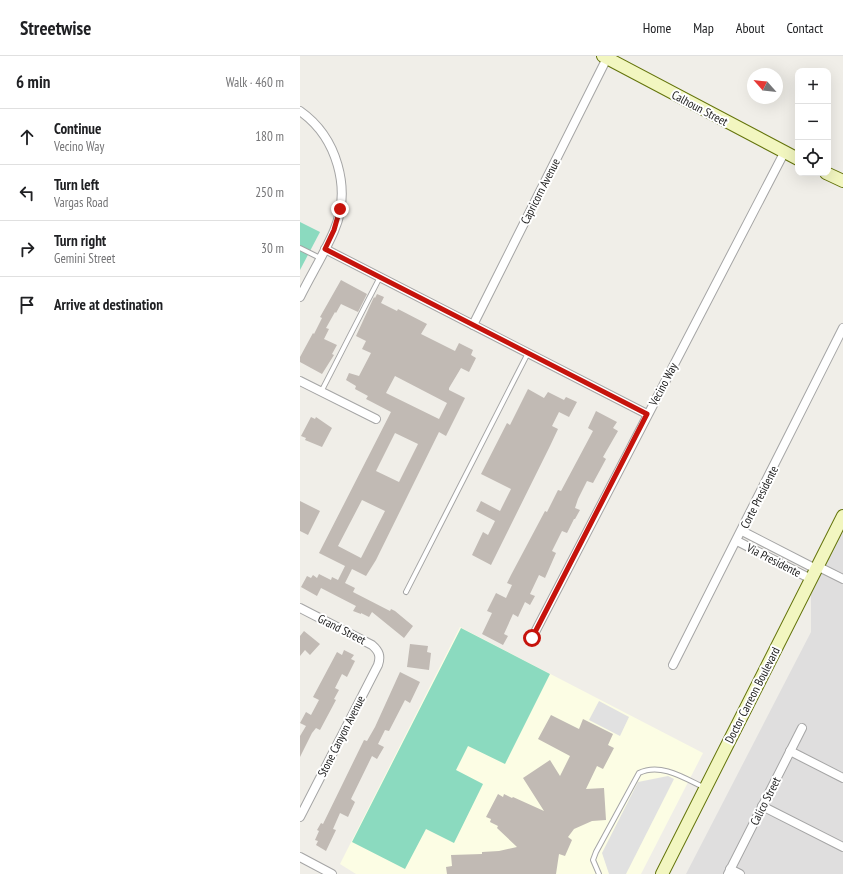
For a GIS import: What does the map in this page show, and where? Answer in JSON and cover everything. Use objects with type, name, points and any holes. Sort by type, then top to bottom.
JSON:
[{"type":"main road","name":"Calhoun Street","points":[[605,57],[795,158]]},
{"type":"main road","points":[[831,175],[843,181]]},
{"type":"main road","name":"Doctor Carreon Boulevard","points":[[662,874],[843,516]]},
{"type":"street","name":"Capricorn Avenue","points":[[473,325],[605,57]]},
{"type":"street","points":[[300,110],[308,116],[327,139],[340,173],[340,209],[334,230],[300,297]]},
{"type":"street","name":"Vecino Way","points":[[532,638],[647,414],[784,153]]},
{"type":"street","points":[[325,249],[647,414]]},
{"type":"street","name":"Corte Presidente","points":[[673,665],[742,531],[843,328]]},
{"type":"street","points":[[300,381],[376,419]]},
{"type":"street","name":"Via Presidente","points":[[742,531],[815,571]]},
{"type":"street","name":"Via Presidente","points":[[737,540],[815,571]]},
{"type":"street","points":[[815,571],[843,579]]},
{"type":"street","name":"Grand Street","points":[[300,608],[372,645],[380,655]]},
{"type":"street","name":"Stone Canyon Avenue","points":[[300,817],[378,665],[380,655]]},
{"type":"street","name":"Calico Street","points":[[729,872],[802,728]]},
{"type":"street","points":[[790,751],[843,778]]},
{"type":"street","points":[[762,806],[843,847]]},
{"type":"street","points":[[300,857],[332,874]]},
{"type":"street","points":[[729,872],[740,874]]},
{"type":"lane","points":[[300,248],[320,258]]},
{"type":"lane","points":[[321,392],[380,276]]},
{"type":"lane","points":[[406,592],[528,353]]},
{"type":"lane","points":[[599,874],[594,860],[596,852],[639,773],[655,770],[667,770],[706,788]]},
{"type":"shaded area","points":[[843,516],[843,874],[686,874],[811,632],[811,579]]},
{"type":"shaded area","points":[[460,627],[703,753],[641,874],[356,874],[340,864]]},
{"type":"shaded area","points":[[599,701],[629,717],[620,736],[589,720]]},
{"type":"shaded area","points":[[668,776],[674,779],[626,874],[609,874],[602,853],[638,782]]},
{"type":"green space","points":[[300,222],[320,232],[300,270]]},
{"type":"green space","points":[[461,628],[550,674],[505,764],[468,746],[456,770],[483,784],[454,843],[426,829],[405,869],[352,842]]},
{"type":"building","points":[[341,280],[367,294],[358,312],[341,304],[326,328],[329,329],[324,339],[337,345],[332,354],[334,355],[322,374],[300,362],[300,357],[313,333],[314,334],[322,318],[320,317]]},
{"type":"building","points":[[377,294],[384,297],[381,303],[397,311],[398,309],[427,324],[421,334],[455,351],[459,343],[473,350],[471,355],[476,358],[469,372],[461,368],[449,388],[449,390],[465,398],[446,436],[439,432],[376,560],[366,576],[352,569],[345,583],[355,588],[353,592],[390,611],[391,609],[395,611],[413,626],[404,638],[372,612],[369,617],[353,611],[356,606],[321,588],[317,596],[301,587],[307,576],[311,578],[313,575],[317,578],[319,574],[331,580],[332,577],[338,580],[345,566],[319,553],[391,412],[366,399],[368,396],[355,389],[356,386],[346,380],[349,373],[359,376],[371,353],[362,349],[366,341],[356,336],[374,297],[375,298]],"holes":[[[395,376],[447,403],[439,419],[386,393]],[[395,433],[418,444],[399,482],[376,471]],[[362,500],[385,511],[361,558],[338,546]]]},
{"type":"building","points":[[528,389],[544,398],[548,392],[564,400],[566,397],[577,402],[569,417],[559,412],[552,426],[558,429],[491,565],[472,555],[483,532],[488,535],[495,521],[476,511],[481,501],[500,511],[511,489],[481,474],[507,423],[510,425]]},
{"type":"building","points":[[596,411],[617,422],[613,428],[618,431],[603,457],[606,459],[593,483],[587,481],[578,499],[575,508],[580,510],[567,533],[562,531],[552,551],[556,553],[545,578],[539,575],[530,594],[535,596],[530,605],[525,602],[518,617],[513,614],[504,634],[508,636],[503,645],[482,634],[492,613],[487,611],[496,593],[506,598],[512,585],[507,583],[511,575],[545,511],[547,512],[558,490],[561,491],[593,431],[588,428]]},
{"type":"building","points":[[311,417],[315,419],[316,417],[332,428],[322,447],[305,440],[306,438],[301,436]]},
{"type":"building","points":[[300,501],[320,511],[308,535],[300,531]]},
{"type":"building","points":[[304,631],[320,644],[310,655],[305,650],[300,656],[300,636]]},
{"type":"building","points":[[410,644],[428,646],[427,652],[431,653],[429,670],[407,667]]},
{"type":"building","points":[[344,650],[354,655],[351,659],[355,661],[347,677],[342,674],[335,688],[339,690],[334,699],[336,700],[320,730],[316,728],[312,733],[300,757],[300,736],[306,726],[300,723],[306,712],[311,715],[319,700],[313,697],[337,652],[342,655]]},
{"type":"building","points":[[400,672],[420,682],[410,703],[405,700],[389,731],[385,730],[378,744],[384,747],[377,759],[372,756],[351,799],[355,802],[348,817],[340,813],[333,829],[336,830],[326,851],[316,845],[318,841],[315,840],[319,831],[317,830],[321,823],[323,824],[364,740],[367,741],[375,727]]},
{"type":"building","points":[[551,715],[579,729],[583,719],[613,734],[608,745],[614,748],[603,769],[597,766],[586,789],[604,788],[606,820],[592,821],[574,829],[568,837],[572,840],[565,856],[559,854],[556,874],[447,874],[446,867],[452,866],[451,855],[482,854],[482,852],[499,851],[517,847],[497,828],[498,826],[490,822],[491,819],[486,817],[498,794],[503,797],[504,794],[512,798],[513,797],[544,811],[523,778],[550,760],[560,776],[570,756],[538,739]]},
{"type":"route","points":[[340,209],[334,230],[325,249],[647,414],[532,638]]}]
